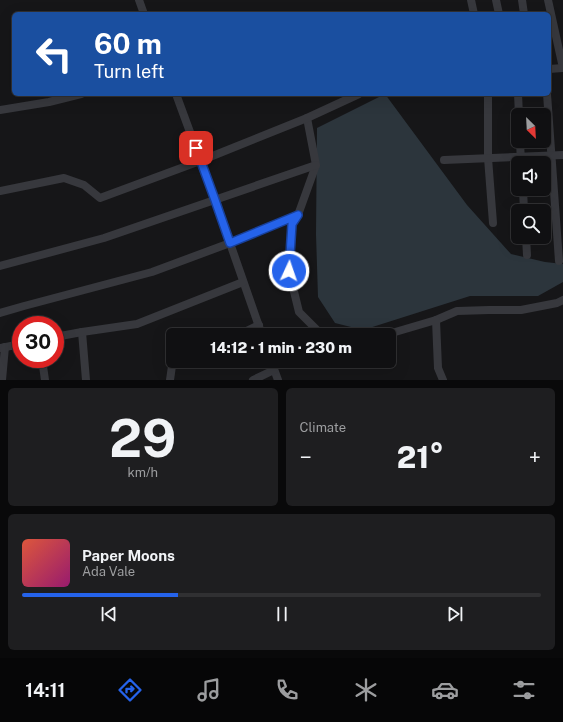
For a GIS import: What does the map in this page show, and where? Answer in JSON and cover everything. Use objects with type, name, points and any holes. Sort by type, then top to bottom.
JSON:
[{"type":"street","points":[[139,0],[143,12]]},
{"type":"street","points":[[471,0],[474,12]]},
{"type":"street","points":[[496,0],[499,12]]},
{"type":"street","points":[[522,0],[524,12]]},
{"type":"street","points":[[548,0],[551,12]]},
{"type":"street","points":[[551,14],[563,68],[551,69]]},
{"type":"street","points":[[0,110],[49,102],[73,96]]},
{"type":"street","points":[[177,96],[260,328]]},
{"type":"street","points":[[0,191],[64,178],[84,185],[100,198],[200,161],[308,118],[355,96]]},
{"type":"street","points":[[488,96],[488,158],[493,223]]},
{"type":"street","points":[[518,96],[519,108]]},
{"type":"street","points":[[547,96],[559,260]]},
{"type":"street","points":[[308,118],[316,165],[298,215],[292,224],[289,271],[299,312],[315,328]]},
{"type":"street","points":[[546,156],[563,155]]},
{"type":"street","points":[[444,160],[488,158],[511,159]]},
{"type":"street","points":[[0,266],[104,238],[316,165]]},
{"type":"street","points":[[0,313],[152,272],[230,243],[298,215]]},
{"type":"street","points":[[526,244],[527,255]]},
{"type":"street","points":[[64,335],[137,324],[243,282]]},
{"type":"street","points":[[396,332],[436,320],[457,311],[521,310],[557,303],[563,300]]},
{"type":"street","points":[[436,320],[438,368],[443,380]]},
{"type":"street","points":[[253,328],[259,325]]},
{"type":"street","points":[[82,332],[86,380]]},
{"type":"street","points":[[2,380],[2,348],[12,346]]},
{"type":"street","points":[[43,368],[45,380]]},
{"type":"street","points":[[170,380],[172,368]]},
{"type":"street","points":[[252,380],[274,370],[278,380]]},
{"type":"shaded area","points":[[381,96],[386,96],[467,205],[511,254],[545,262],[563,264],[563,282],[538,296],[470,296],[369,328],[355,328],[335,323],[318,297],[316,234],[317,128]]},
{"type":"route","points":[[196,148],[230,243],[298,215],[292,224],[289,271]]}]
